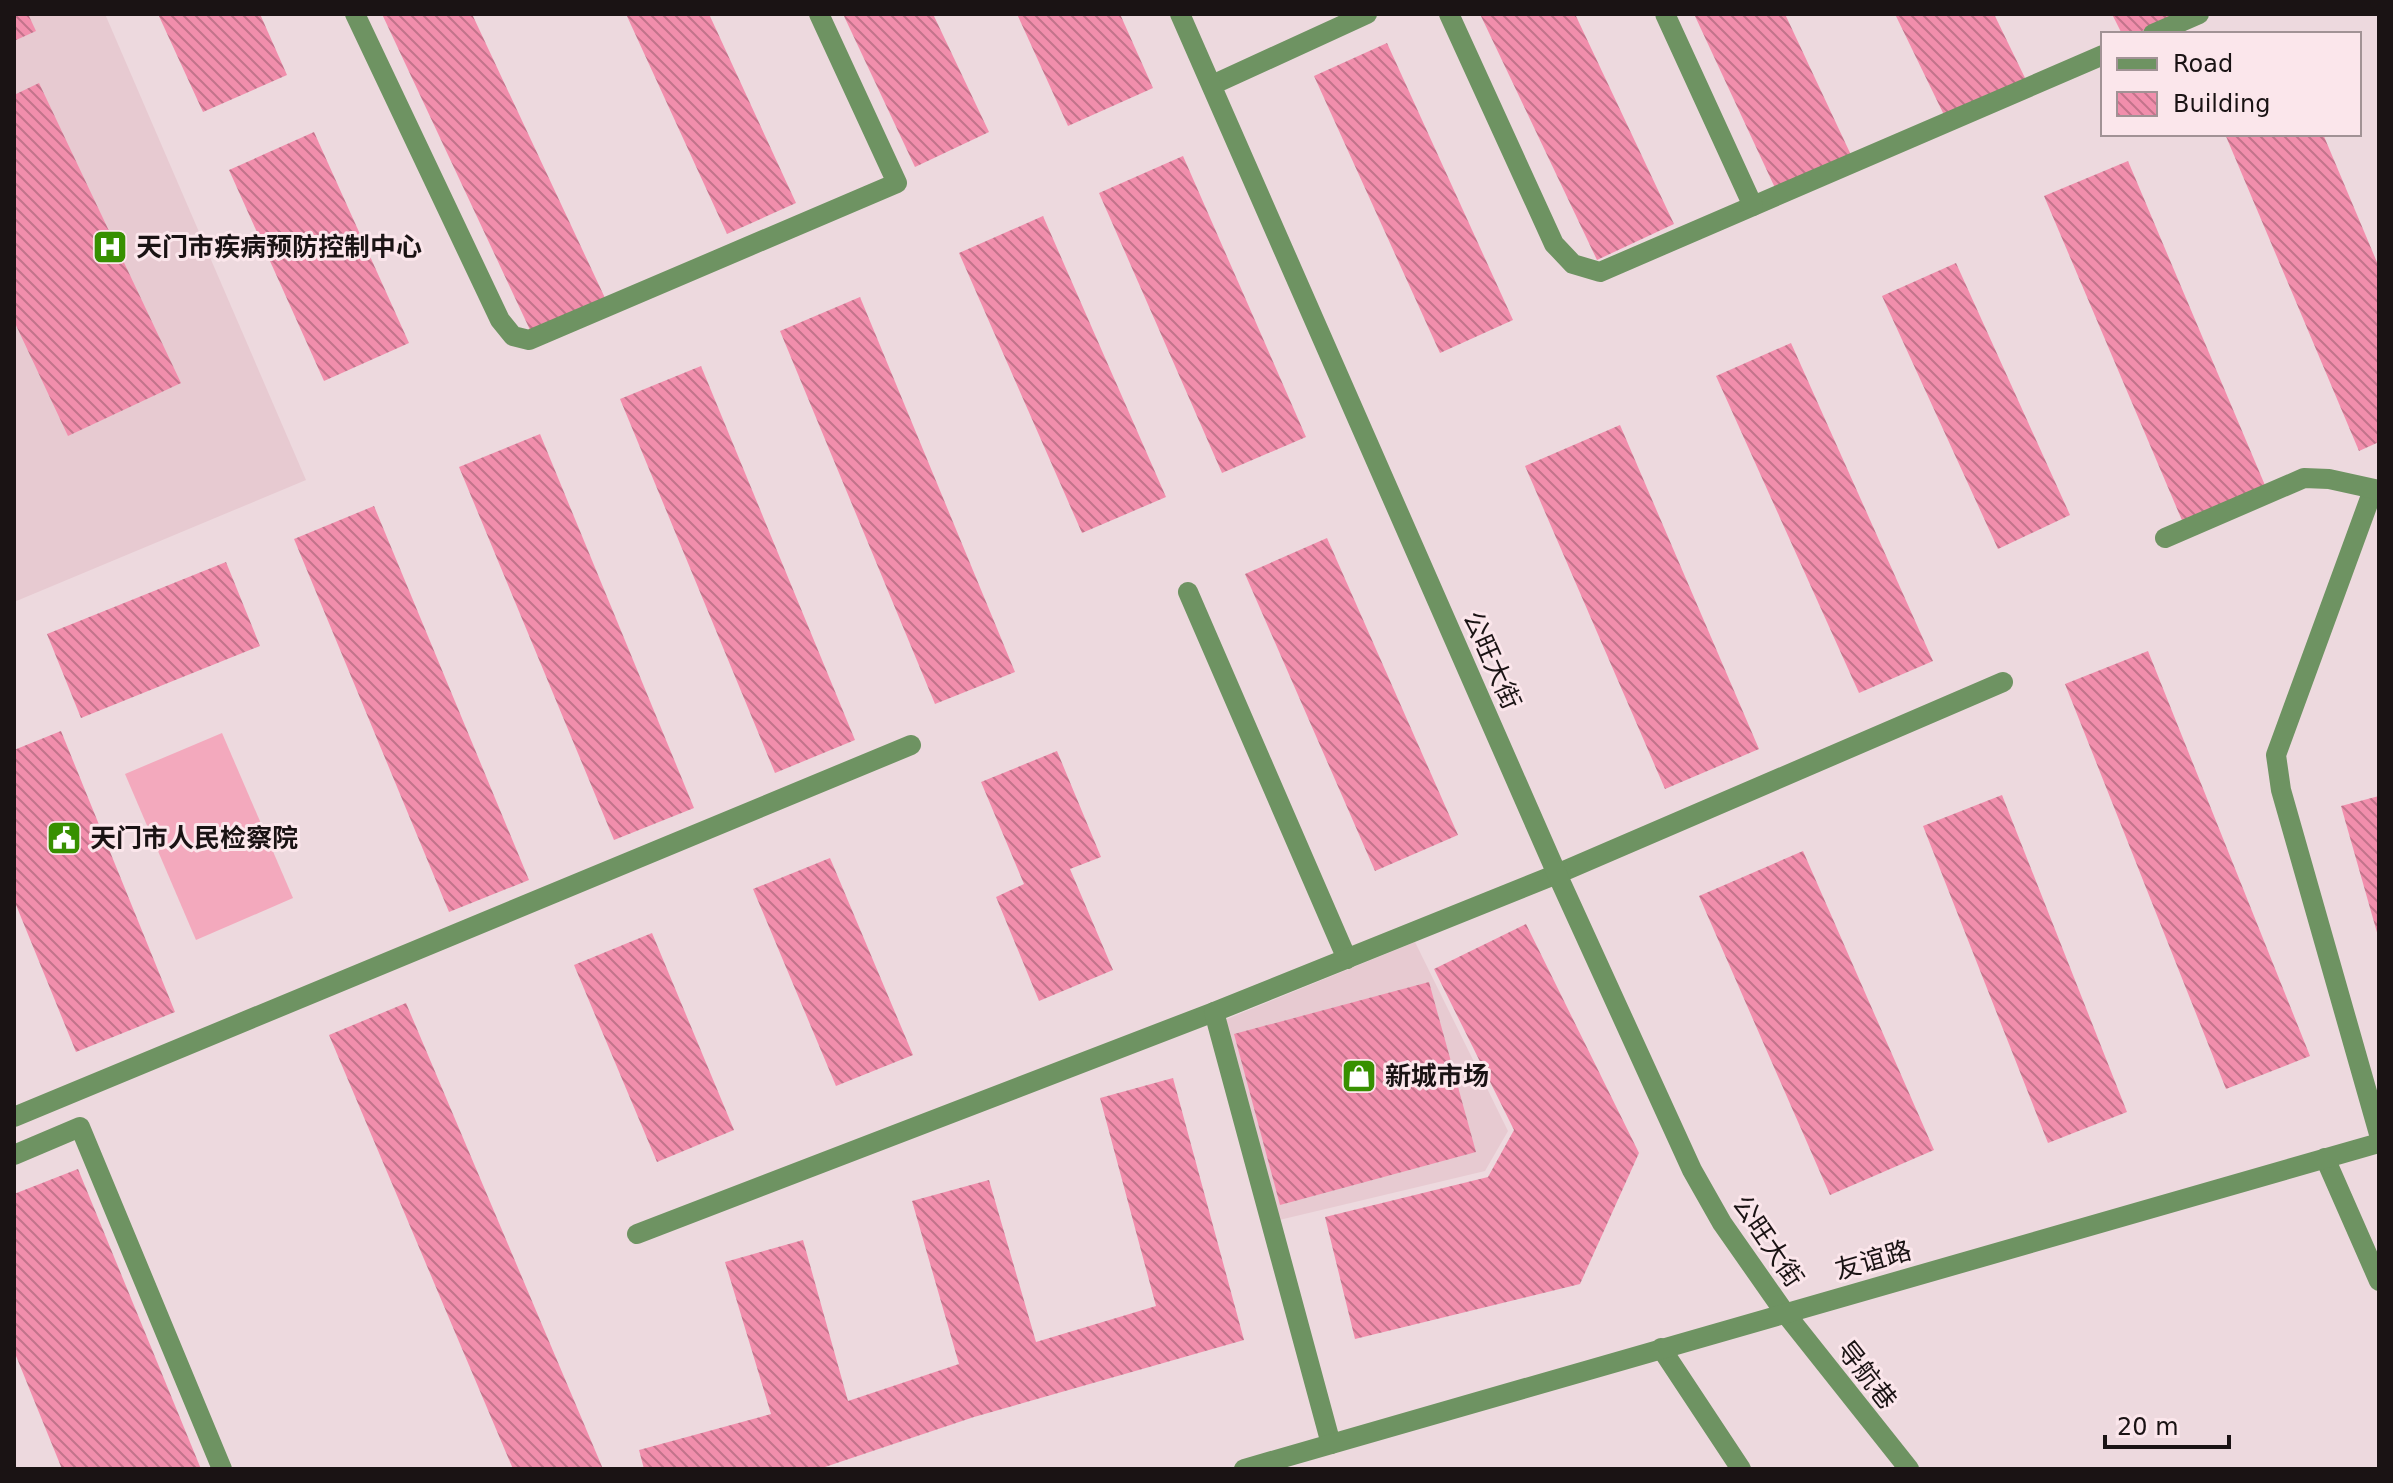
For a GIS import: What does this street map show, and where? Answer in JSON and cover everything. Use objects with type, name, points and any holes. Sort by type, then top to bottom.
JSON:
[{"type":"street","points":[[355,14],[500,320],[513,336],[529,340],[897,183],[819,14]]},
{"type":"street","name":"公旺大街","points":[[1180,14],[1557,874],[1692,1170],[1722,1223],[1785,1313]]},
{"type":"street","points":[[1212,85],[1367,14]]},
{"type":"street","points":[[1449,14],[1554,244],[1573,264],[1600,272],[2101,56]]},
{"type":"street","points":[[1665,14],[1753,206]]},
{"type":"street","points":[[2158,32],[2199,14]]},
{"type":"street","points":[[2165,538],[2304,478],[2329,479],[2376,490],[2276,755],[2281,790],[2379,1134]]},
{"type":"street","points":[[1188,592],[1347,959]]},
{"type":"street","points":[[637,1234],[1347,959],[1557,874],[2003,682]]},
{"type":"street","points":[[14,1117],[911,745]]},
{"type":"street","points":[[1214,1012],[1331,1444]]},
{"type":"street","points":[[14,1155],[80,1127],[222,1469]]},
{"type":"street","name":"友谊路","points":[[1244,1469],[2379,1143]]},
{"type":"street","points":[[2325,1158],[2379,1281]]},
{"type":"street","name":"导航巷","points":[[1785,1313],[1909,1469]]},
{"type":"street","points":[[1661,1348],[1741,1469]]},
{"type":"shaded area","name":"天门市疾病预防控制中心","points":[[14,14],[105,14],[306,480],[14,602]]},
{"type":"shaded area","points":[[222,733],[293,898],[196,940],[125,774]]},
{"type":"shaded area","name":"新城市场","points":[[1415,942],[1508,1131],[1485,1171],[1275,1221],[1222,1021]]},
{"type":"building","points":[[14,14],[28,14],[36,31],[14,41]]},
{"type":"building","points":[[158,14],[260,14],[287,75],[203,112]]},
{"type":"building","points":[[382,14],[472,14],[605,298],[531,332]]},
{"type":"building","points":[[626,14],[709,14],[796,203],[727,234]]},
{"type":"building","points":[[843,14],[933,14],[989,132],[915,167]]},
{"type":"building","points":[[1017,14],[1120,14],[1153,88],[1068,126]]},
{"type":"building","points":[[1480,14],[1575,14],[1674,224],[1597,260]]},
{"type":"building","points":[[1694,14],[1785,14],[1851,155],[1776,190]]},
{"type":"building","points":[[1895,14],[1994,14],[2026,80],[1945,117]]},
{"type":"building","points":[[2112,14],[2177,14],[2140,32],[2121,32]]},
{"type":"building","points":[[1387,43],[1513,320],[1440,353],[1314,76]]},
{"type":"building","points":[[39,83],[181,383],[68,436],[14,321],[14,95]]},
{"type":"building","points":[[314,132],[409,343],[324,381],[229,170]]},
{"type":"building","points":[[2226,136],[2324,136],[2379,267],[2379,442],[2359,451]]},
{"type":"building","points":[[1183,156],[1306,437],[1222,473],[1099,193]]},
{"type":"building","points":[[2128,161],[2267,490],[2184,525],[2044,196]]},
{"type":"building","points":[[1043,216],[1166,497],[1082,533],[959,253]]},
{"type":"building","points":[[1956,263],[2070,515],[1998,549],[1882,296]]},
{"type":"building","points":[[860,297],[1015,672],[935,704],[780,331]]},
{"type":"building","points":[[1791,343],[1933,661],[1859,693],[1716,376]]},
{"type":"building","points":[[701,366],[855,740],[775,773],[620,399]]},
{"type":"building","points":[[1620,425],[1759,749],[1665,789],[1525,466]]},
{"type":"building","points":[[540,434],[694,808],[614,840],[459,467]]},
{"type":"building","points":[[374,506],[529,880],[449,912],[294,539]]},
{"type":"building","points":[[1327,538],[1458,835],[1375,871],[1245,574]]},
{"type":"building","points":[[226,562],[260,646],[81,718],[47,634]]},
{"type":"building","points":[[2148,651],[2310,1056],[2226,1089],[2065,684]]},
{"type":"building","points":[[61,731],[175,1012],[76,1052],[14,900],[14,750]]},
{"type":"building","points":[[1057,751],[1101,857],[1070,869],[1113,970],[1039,1001],[996,897],[1024,884],[981,782]]},
{"type":"building","points":[[2002,795],[2127,1112],[2048,1143],[1923,826]]},
{"type":"building","points":[[2379,796],[2379,936],[2378,936],[2341,806]]},
{"type":"building","points":[[1803,851],[1934,1150],[1830,1195],[1699,896]]},
{"type":"building","points":[[830,858],[913,1055],[836,1086],[753,889]]},
{"type":"building","points":[[1526,924],[1639,1153],[1580,1284],[1355,1339],[1325,1217],[1488,1177],[1514,1130],[1434,969]]},
{"type":"building","points":[[652,933],[734,1130],[657,1162],[574,965]]},
{"type":"building","name":"新城市场","points":[[1429,982],[1476,1152],[1280,1205],[1234,1034]]},
{"type":"building","points":[[406,1003],[603,1469],[513,1469],[329,1035]]},
{"type":"building","points":[[1173,1078],[1244,1340],[974,1417],[819,1469],[644,1469],[639,1450],[771,1414],[725,1262],[803,1240],[848,1401],[959,1364],[912,1201],[989,1180],[1036,1342],[1156,1306],[1100,1098]]},
{"type":"building","points":[[78,1169],[201,1469],[62,1469],[14,1351],[14,1194]]},
{"type":"place","name":"天门市疾病预防控制中心","points":[[110,247]]},
{"type":"place","name":"天门市人民检察院","points":[[64,838]]},
{"type":"place","name":"新城市场","points":[[1359,1076]]}]
